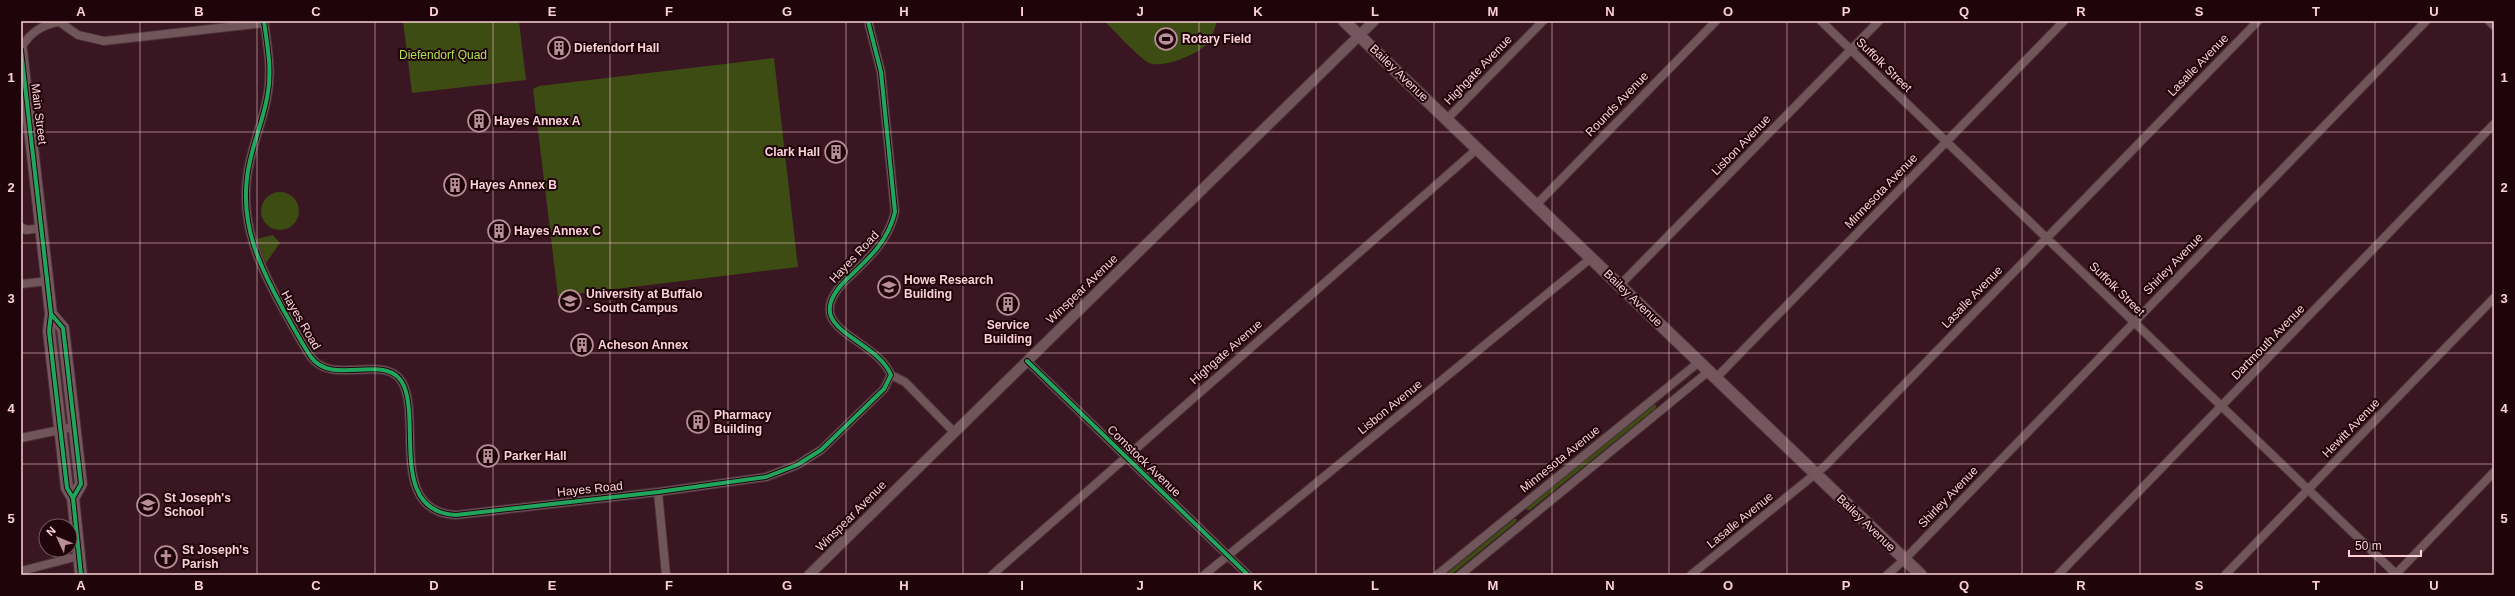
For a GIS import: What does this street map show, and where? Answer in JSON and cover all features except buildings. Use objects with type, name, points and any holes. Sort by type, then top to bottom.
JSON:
[{"type":"main road","name":"Bailey Avenue","points":[[1344,21],[1921,575]]},
{"type":"main road","name":"Main Street","points":[[21,49],[52,314]]},
{"type":"main road","points":[[52,314],[63,328],[81,484],[73,498]]},
{"type":"main road","points":[[52,314],[49,331],[67,488],[73,498],[81,575]]},
{"type":"street","points":[[21,49],[36,30],[47,24],[58,21],[78,35],[104,41],[264,22]]},
{"type":"street","name":"Hayes Road","points":[[264,22],[268,53],[268,92],[248,166],[246,195],[248,229],[262,272],[317,364],[335,370],[386,370],[395,374],[402,383],[406,394],[414,476],[423,501],[435,510],[456,514],[752,480],[797,465],[832,441],[884,389],[891,375],[883,361],[833,321],[829,309],[834,293],[883,242],[892,227],[895,212],[881,72],[868,21]]},
{"type":"street","name":"Winspear Avenue","points":[[809,575],[1374,21]]},
{"type":"street","name":"Highgate Avenue","points":[[1447,119],[1543,21]]},
{"type":"street","name":"Rounds Avenue","points":[[1536,205],[1716,21]]},
{"type":"street","name":"Suffolk Street","points":[[1821,21],[2396,575]]},
{"type":"street","name":"Lisbon Avenue","points":[[1620,285],[1879,21]]},
{"type":"street","name":"Minnesota Avenue","points":[[1460,575],[1712,374],[2064,21]]},
{"type":"street","name":"Lasalle Avenue","points":[[1691,575],[1825,466],[2258,21]]},
{"type":"street","name":"Shirley Avenue","points":[[1887,575],[1904,560],[2426,21]]},
{"type":"street","points":[[2489,21],[2494,26]]},
{"type":"street","name":"Dartmouth Avenue","points":[[2058,575],[2494,124]]},
{"type":"street","name":"Highgate Avenue","points":[[992,575],[1125,456],[1477,149]]},
{"type":"street","points":[[21,227],[26,230],[42,228]]},
{"type":"street","name":"Lisbon Avenue","points":[[1204,575],[1591,258]]},
{"type":"street","points":[[21,284],[48,281]]},
{"type":"street","name":"Hewitt Avenue","points":[[2225,575],[2494,298]]},
{"type":"street","name":"Comstock Avenue","points":[[1026,361],[1248,575]]},
{"type":"street","name":"Minnesota Avenue","points":[[1437,575],[1699,362]]},
{"type":"street","points":[[891,375],[905,382],[954,432]]},
{"type":"street","points":[[21,438],[74,427]]},
{"type":"street","points":[[2396,575],[2494,472]]},
{"type":"street","points":[[658,492],[666,575]]},
{"type":"street","points":[[1517,509],[1526,521]]},
{"type":"street","points":[[21,572],[79,556]]},
{"type":"green space","name":"Diefendorf Quad","points":[[403,21],[519,21],[526,80],[412,93]]},
{"type":"green space","name":"Rotary Field","points":[[1104,21],[1217,21],[1209,40],[1200,50],[1186,57],[1168,63],[1153,64],[1141,58]]},
{"type":"green space","points":[[774,58],[798,267],[558,296],[533,89],[539,86]]},
{"type":"green space","points":[[276,192],[284,192],[291,195],[296,200],[299,211],[296,222],[291,227],[284,230],[276,230],[269,227],[264,222],[261,215],[261,207],[264,200],[269,195]]},
{"type":"green space","points":[[273,235],[280,243],[266,263],[264,263],[256,239]]},
{"type":"green space","points":[[1653,404],[1656,405],[1656,408],[1530,510],[1527,510],[1527,507]]},
{"type":"green space","points":[[1514,519],[1517,519],[1516,522],[1451,575],[1445,575]]},
{"type":"cycle path","points":[[264,21],[269,56],[269,83],[266,103],[249,167],[246,196],[250,230],[260,262],[300,339],[311,357],[321,366],[333,370],[374,369],[386,371],[397,376],[404,386],[408,403],[411,464],[415,483],[422,499],[435,510],[456,515],[658,492],[766,477],[797,465],[821,450],[884,389],[891,375],[882,362],[844,332],[834,322],[830,310],[833,297],[846,280],[869,257],[882,241],[892,223],[895,212],[881,72],[868,21]]},
{"type":"cycle path","points":[[21,50],[51,314],[49,331],[67,488],[73,498],[81,575]]},
{"type":"cycle path","points":[[51,314],[63,328],[81,484],[73,498]]},
{"type":"cycle path","points":[[1027,361],[1248,575]]},
{"type":"place","name":"Rotary Field","points":[[1166,39]]},
{"type":"place","name":"Diefendorf Hall","points":[[559,48]]},
{"type":"place","name":"Hayes Annex A","points":[[479,121]]},
{"type":"place","name":"Clark Hall","points":[[836,152]]},
{"type":"place","name":"Hayes Annex B","points":[[455,185]]},
{"type":"place","name":"Hayes Annex C","points":[[499,231]]},
{"type":"place","name":"Howe Research Building","points":[[889,287]]},
{"type":"place","name":"University at Buffalo - South Campus","points":[[570,301]]},
{"type":"place","name":"Service Building","points":[[1008,304]]},
{"type":"place","name":"Acheson Annex","points":[[582,345]]},
{"type":"place","name":"Pharmacy Building","points":[[698,422]]},
{"type":"place","name":"Parker Hall","points":[[488,456]]},
{"type":"place","name":"St Joseph's School","points":[[148,505]]},
{"type":"place","name":"St Joseph's Parish","points":[[166,557]]}]
